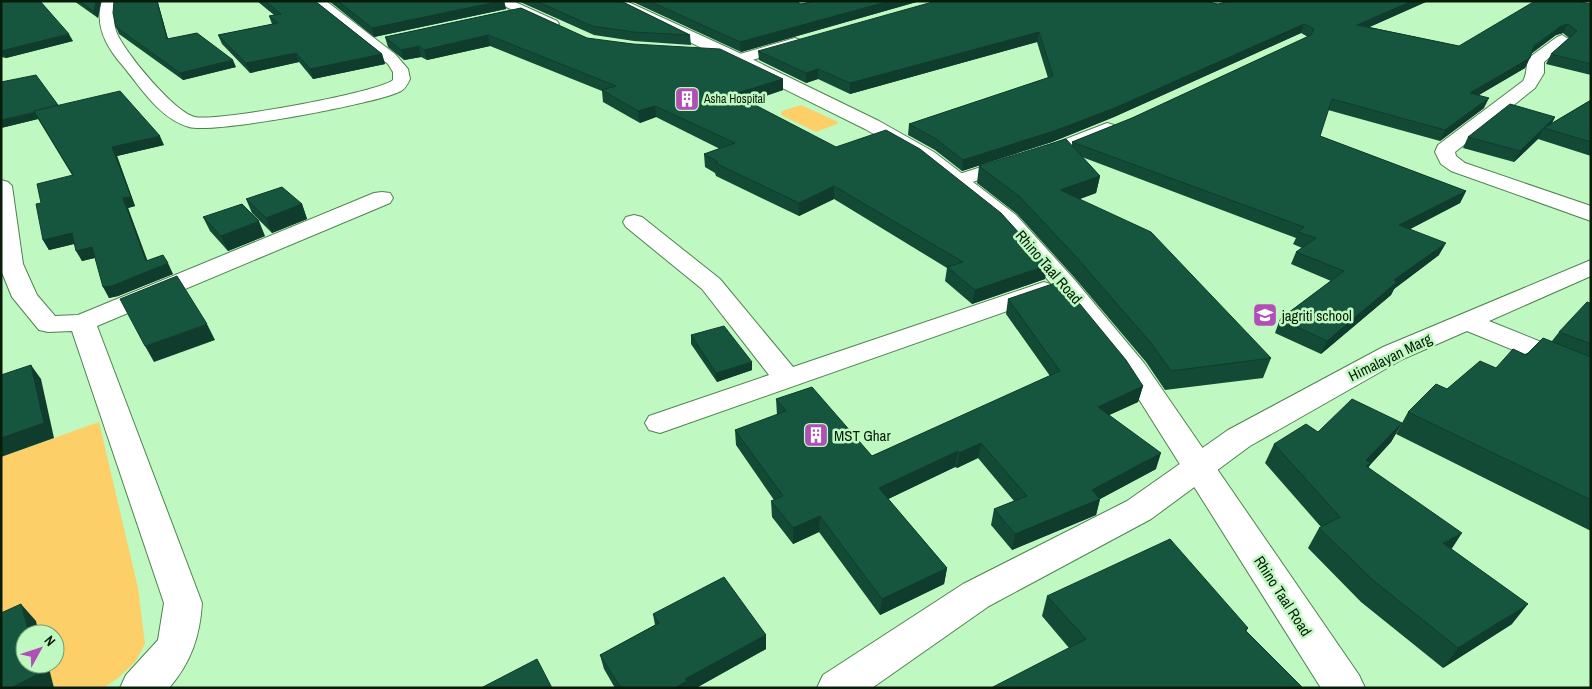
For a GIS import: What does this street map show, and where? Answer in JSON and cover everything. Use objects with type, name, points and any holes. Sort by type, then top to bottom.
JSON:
[{"type":"street","points":[[110,1],[106,7],[109,33],[119,52],[178,118],[195,124],[224,122],[316,105],[394,88],[401,83],[400,68],[388,55],[317,1]]},
{"type":"street","points":[[501,1],[566,30]]},
{"type":"street","name":"Rhino Taal Road","points":[[614,1],[734,57],[872,125],[927,156],[960,180],[1008,220],[1064,283],[1134,369],[1344,688]]},
{"type":"street","points":[[504,16],[523,12]]},
{"type":"street","points":[[691,52],[734,57],[805,40]]},
{"type":"street","points":[[1562,40],[1536,60],[1536,73],[1529,84],[1445,149],[1445,155],[1449,161],[1458,167],[1591,214]]},
{"type":"street","points":[[372,44],[390,41]]},
{"type":"street","points":[[960,180],[1060,148],[1122,123]]},
{"type":"street","points":[[1,186],[12,264],[25,297],[48,324],[82,322],[382,198]]},
{"type":"street","points":[[634,222],[712,284],[787,378]]},
{"type":"street","name":"Himalayan Marg","points":[[838,688],[976,595],[1139,510],[1199,466],[1248,434],[1393,353],[1591,267]]},
{"type":"street","points":[[660,423],[1064,283]]},
{"type":"street","points":[[1466,321],[1591,373]]},
{"type":"street","points":[[82,322],[183,602],[182,630],[170,658],[141,688]]},
{"type":"shaded area","points":[[801,105],[838,122],[816,132],[781,115],[782,111]]},
{"type":"shaded area","points":[[99,422],[138,588],[145,644],[135,662],[118,678],[103,688],[54,688],[50,674],[65,674],[65,624],[36,624],[35,621],[29,624],[15,624],[15,631],[1,638],[1,457]]},
{"type":"building","points":[[1,1],[40,1],[69,34],[1,51]]},
{"type":"building","points":[[80,1],[96,1],[94,12]]},
{"type":"building","points":[[114,1],[157,1],[167,39],[197,33],[233,60],[180,73],[116,27],[113,13]]},
{"type":"building","points":[[265,1],[315,1],[382,54],[310,69],[296,53],[246,63],[218,35],[278,23],[269,16],[281,14]]},
{"type":"building","points":[[338,1],[501,1],[372,28]]},
{"type":"building","points":[[536,1],[621,1],[690,35],[633,32],[592,26]]},
{"type":"building","points":[[649,1],[795,1],[801,4],[815,1],[890,1],[740,42]]},
{"type":"building","points":[[936,1],[1205,1],[1218,4],[1229,1],[1412,1],[1357,25],[1459,46],[1535,1],[1576,1],[1591,4],[1591,64],[1551,54],[1577,31],[1568,24],[1561,26],[1534,46],[1530,58],[1470,93],[1489,98],[1445,130],[1332,99],[1320,136],[1466,191],[1399,225],[1446,243],[1394,280],[1397,282],[1327,341],[1280,319],[1344,271],[1296,252],[1316,238],[1298,232],[1304,227],[1072,142],[1132,118],[1311,35],[1314,29],[1304,24],[1117,107],[1054,131],[963,160],[936,139],[909,124],[1053,76],[1039,32],[850,83],[818,69],[806,73],[758,51]]},
{"type":"building","points":[[521,8],[587,38],[633,44],[720,49],[783,79],[734,94],[836,147],[886,130],[920,149],[1001,213],[1048,265],[975,290],[947,267],[963,262],[834,186],[799,203],[715,163],[718,162],[704,154],[735,143],[655,106],[638,111],[602,90],[616,86],[488,35],[424,50],[419,46],[401,50],[385,37]]},
{"type":"building","points":[[36,75],[58,105],[1,120],[1,82]]},
{"type":"building","points":[[120,91],[160,136],[112,147],[131,197],[123,198],[146,261],[163,255],[168,263],[112,286],[103,287],[92,247],[76,251],[72,233],[43,240],[36,204],[41,203],[37,184],[73,175],[34,111]]},
{"type":"building","points":[[1591,100],[1591,142],[1544,128]]},
{"type":"building","points":[[1510,104],[1555,117],[1520,151],[1468,137]]},
{"type":"building","points":[[1066,139],[1100,176],[1060,190],[1151,232],[1271,358],[1171,371],[1151,343],[1078,259],[1020,197],[979,166]]},
{"type":"building","points":[[282,187],[302,204],[266,218],[246,199]]},
{"type":"building","points":[[242,204],[259,221],[221,236],[203,217]]},
{"type":"building","points":[[177,276],[207,324],[145,346],[120,299]]},
{"type":"building","points":[[1061,281],[1126,360],[1143,386],[1098,407],[1161,453],[1092,490],[1100,499],[1015,534],[994,509],[1027,496],[981,443],[959,453],[958,451],[879,488],[947,568],[882,599],[820,516],[793,528],[771,501],[783,496],[735,430],[786,411],[776,399],[812,387],[872,456],[1060,371],[1008,299]]},
{"type":"building","points":[[1587,302],[1591,303],[1591,344],[1559,332]]},
{"type":"building","points":[[724,326],[752,362],[716,373],[691,335]]},
{"type":"building","points":[[1543,338],[1591,357],[1591,500],[1408,412],[1436,384],[1447,389],[1480,361],[1496,368],[1513,349],[1526,355]]},
{"type":"building","points":[[31,365],[44,423],[1,438],[1,375]]},
{"type":"building","points":[[1352,399],[1402,423],[1366,460],[1371,463],[1366,466],[1462,533],[1443,543],[1528,604],[1458,648],[1374,581],[1319,528],[1340,517],[1274,444],[1306,424],[1318,432]]},
{"type":"building","points":[[1170,539],[1248,628],[1245,630],[1303,688],[991,688],[1086,639],[1047,596]]},
{"type":"building","points":[[724,577],[766,635],[685,679],[687,681],[675,688],[621,688],[600,655],[659,623],[653,614]]},
{"type":"building","points":[[21,604],[26,624],[15,624],[15,674],[38,674],[11,688],[1,688],[1,613]]},
{"type":"building","points":[[537,659],[552,688],[481,688]]},
{"type":"place","name":"Asha Hospital","points":[[687,99]]},
{"type":"place","name":"jagriti school","points":[[1265,315]]},
{"type":"place","name":"MST Ghar","points":[[816,435]]}]
